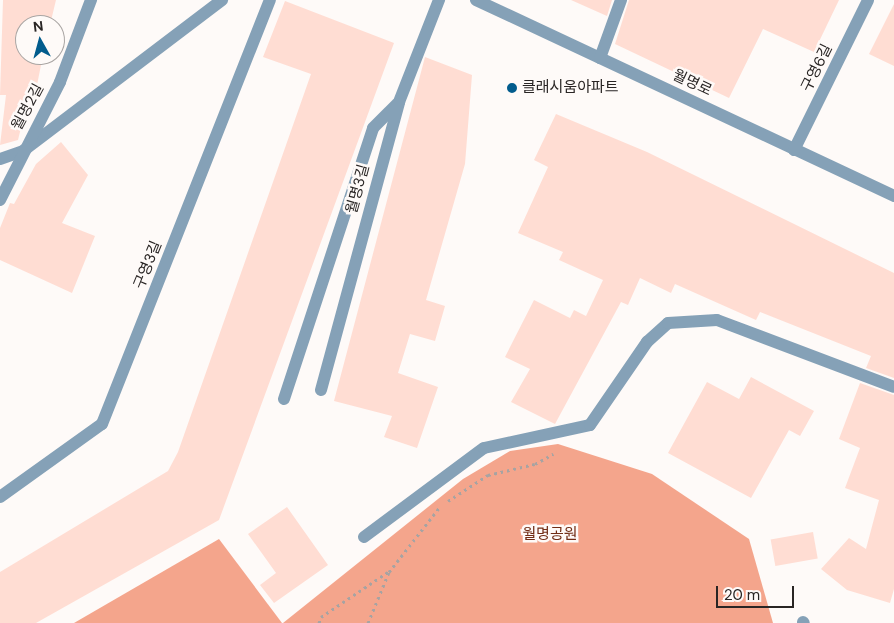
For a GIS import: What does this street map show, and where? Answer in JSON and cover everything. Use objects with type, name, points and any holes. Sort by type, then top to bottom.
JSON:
[{"type":"street","name":"월명2길","points":[[0,200],[23,151],[60,82],[91,0]]},
{"type":"street","points":[[0,159],[23,151],[222,0]]},
{"type":"street","name":"구영3길","points":[[0,497],[102,424],[270,0]]},
{"type":"street","name":"월명3길","points":[[321,390],[399,102],[439,0]]},
{"type":"street","name":"월명로","points":[[476,0],[894,196]]},
{"type":"street","points":[[600,58],[622,0]]},
{"type":"street","name":"구영6길","points":[[794,150],[868,0]]},
{"type":"street","points":[[284,399],[373,128],[399,102]]},
{"type":"street","points":[[364,537],[484,448],[590,425],[647,342],[668,323],[717,320],[894,387]]},
{"type":"path","points":[[368,623],[389,572],[439,507],[488,475],[535,464],[558,452]]},
{"type":"path","points":[[319,623],[389,572]]},
{"type":"green space","name":"월명공원","points":[[558,444],[652,474],[749,539],[773,623],[283,623],[463,479],[510,451]]},
{"type":"green space","points":[[219,539],[282,623],[74,623]]},
{"type":"building","points":[[3,0],[56,0],[52,15],[15,15],[15,65],[41,65],[34,100],[28,99],[18,140],[0,145],[6,95],[0,95]]},
{"type":"building","points":[[571,0],[612,0],[607,16]]},
{"type":"building","points":[[629,0],[839,0],[814,52],[763,29],[729,98],[615,44]]},
{"type":"building","points":[[285,1],[394,43],[219,520],[36,623],[0,623],[0,572],[168,471],[178,452],[311,74],[263,57]]},
{"type":"building","points":[[894,4],[894,66],[869,54]]},
{"type":"building","points":[[425,57],[472,75],[465,164],[426,300],[445,306],[435,341],[410,334],[398,373],[438,387],[417,448],[384,437],[392,416],[334,401]]},
{"type":"building","points":[[556,114],[647,152],[894,273],[894,378],[866,368],[871,356],[760,312],[756,320],[675,284],[671,293],[640,278],[628,305],[621,302],[555,424],[511,402],[530,369],[505,357],[534,300],[570,318],[574,310],[586,316],[603,280],[559,260],[563,252],[518,233],[548,167],[534,160]]},
{"type":"building","points":[[61,142],[88,175],[62,223],[95,236],[72,293],[0,260],[0,228],[10,203],[14,204],[36,164]]},
{"type":"building","points":[[751,377],[814,411],[800,436],[789,430],[751,498],[668,453],[707,382],[739,399]]},
{"type":"building","points":[[860,383],[894,395],[894,589],[890,603],[847,590],[821,569],[849,538],[866,549],[879,500],[845,488],[860,448],[839,439]]},
{"type":"building","points":[[287,507],[328,565],[274,603],[260,585],[276,573],[248,534]]},
{"type":"building","points":[[813,532],[818,559],[775,566],[771,539]]},
{"type":"place","name":"클래시움아파트","points":[[512,88]]}]
